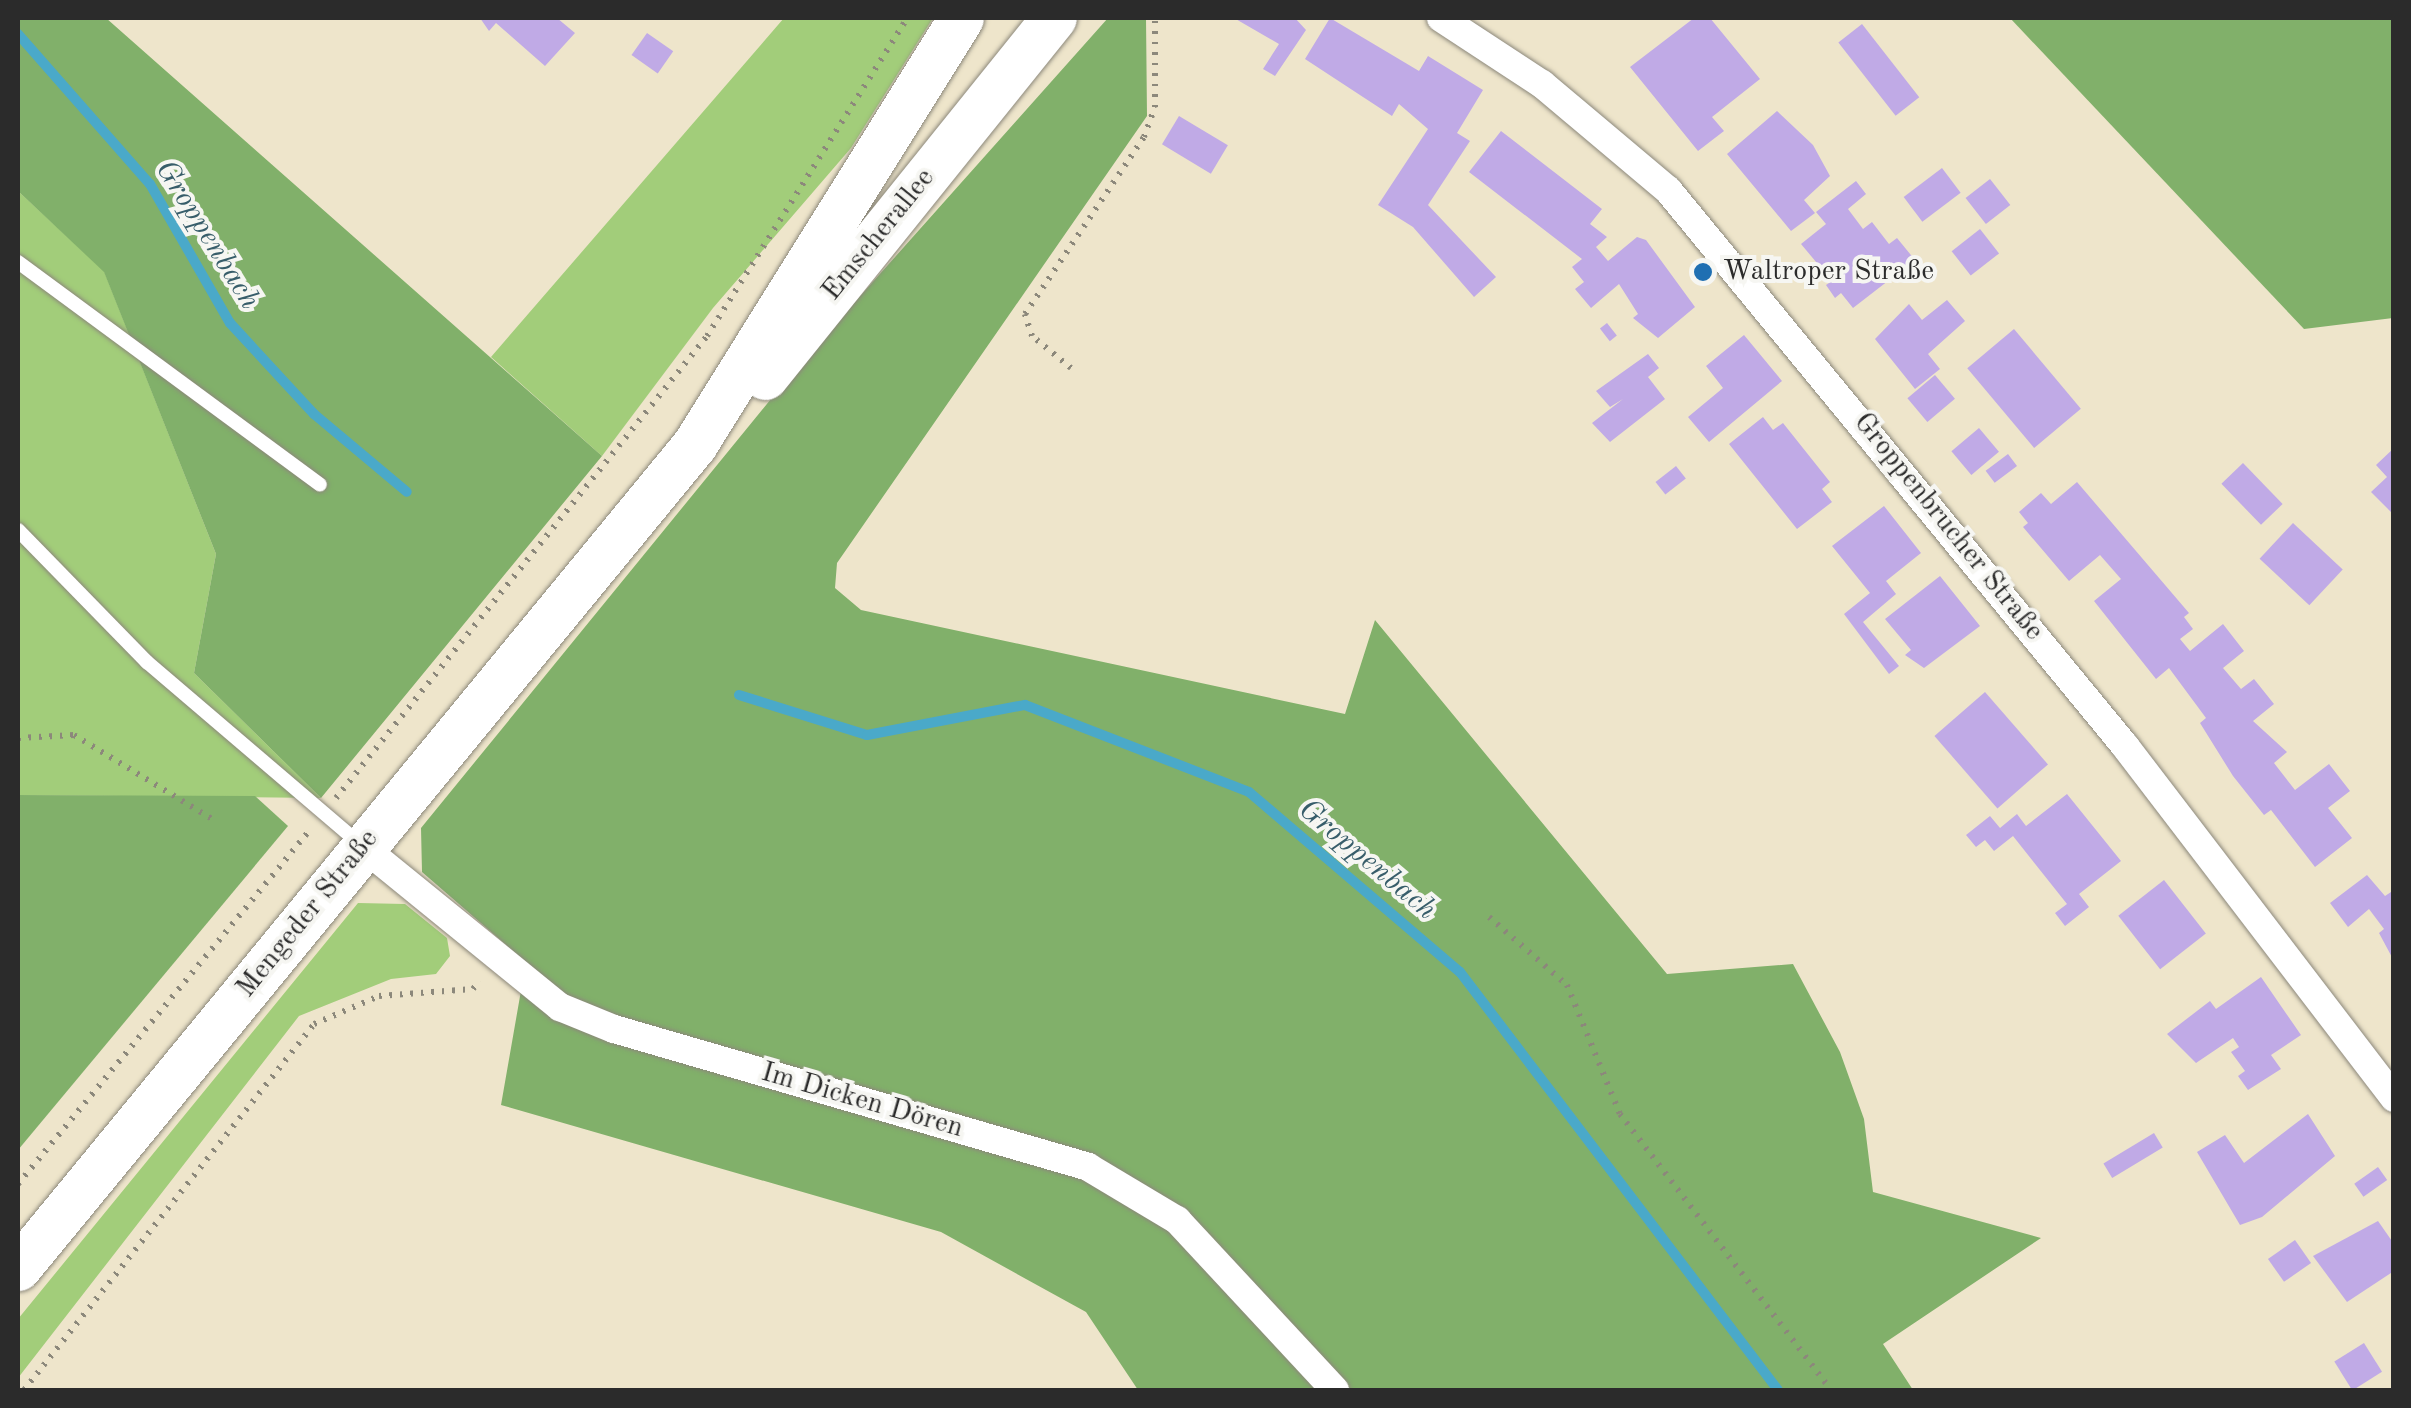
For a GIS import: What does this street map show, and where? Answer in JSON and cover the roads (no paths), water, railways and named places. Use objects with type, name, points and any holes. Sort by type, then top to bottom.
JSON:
[{"type":"main road","name":"Emscherallee","points":[[601,560],[695,444],[961,18]]},
{"type":"main road","name":"Emscherallee","points":[[695,444],[758,386],[1054,18]]},
{"type":"main road","name":"Mengeder Straße","points":[[18,1268],[601,560]]},
{"type":"street","name":"Groppenbrucher Straße","points":[[1441,18],[1542,84],[1668,190],[2125,746],[2394,1098]]},
{"type":"street","name":"Im Dicken Dören","points":[[363,847],[495,960],[560,1007],[614,1029],[1088,1167],[1178,1220],[1335,1390]]},
{"type":"lane","points":[[18,262],[320,485]]},
{"type":"lane","points":[[18,530],[147,662],[321,816],[363,847]]},
{"type":"waterway","name":"Groppenbach","points":[[18,34],[150,184],[230,323],[314,414],[407,492]]},
{"type":"waterway","name":"Groppenbach","points":[[739,695],[867,735],[1025,705],[1249,792],[1460,972],[1778,1390]]},
{"type":"place","name":"Waltroper Straße","points":[[1703,272]]}]
